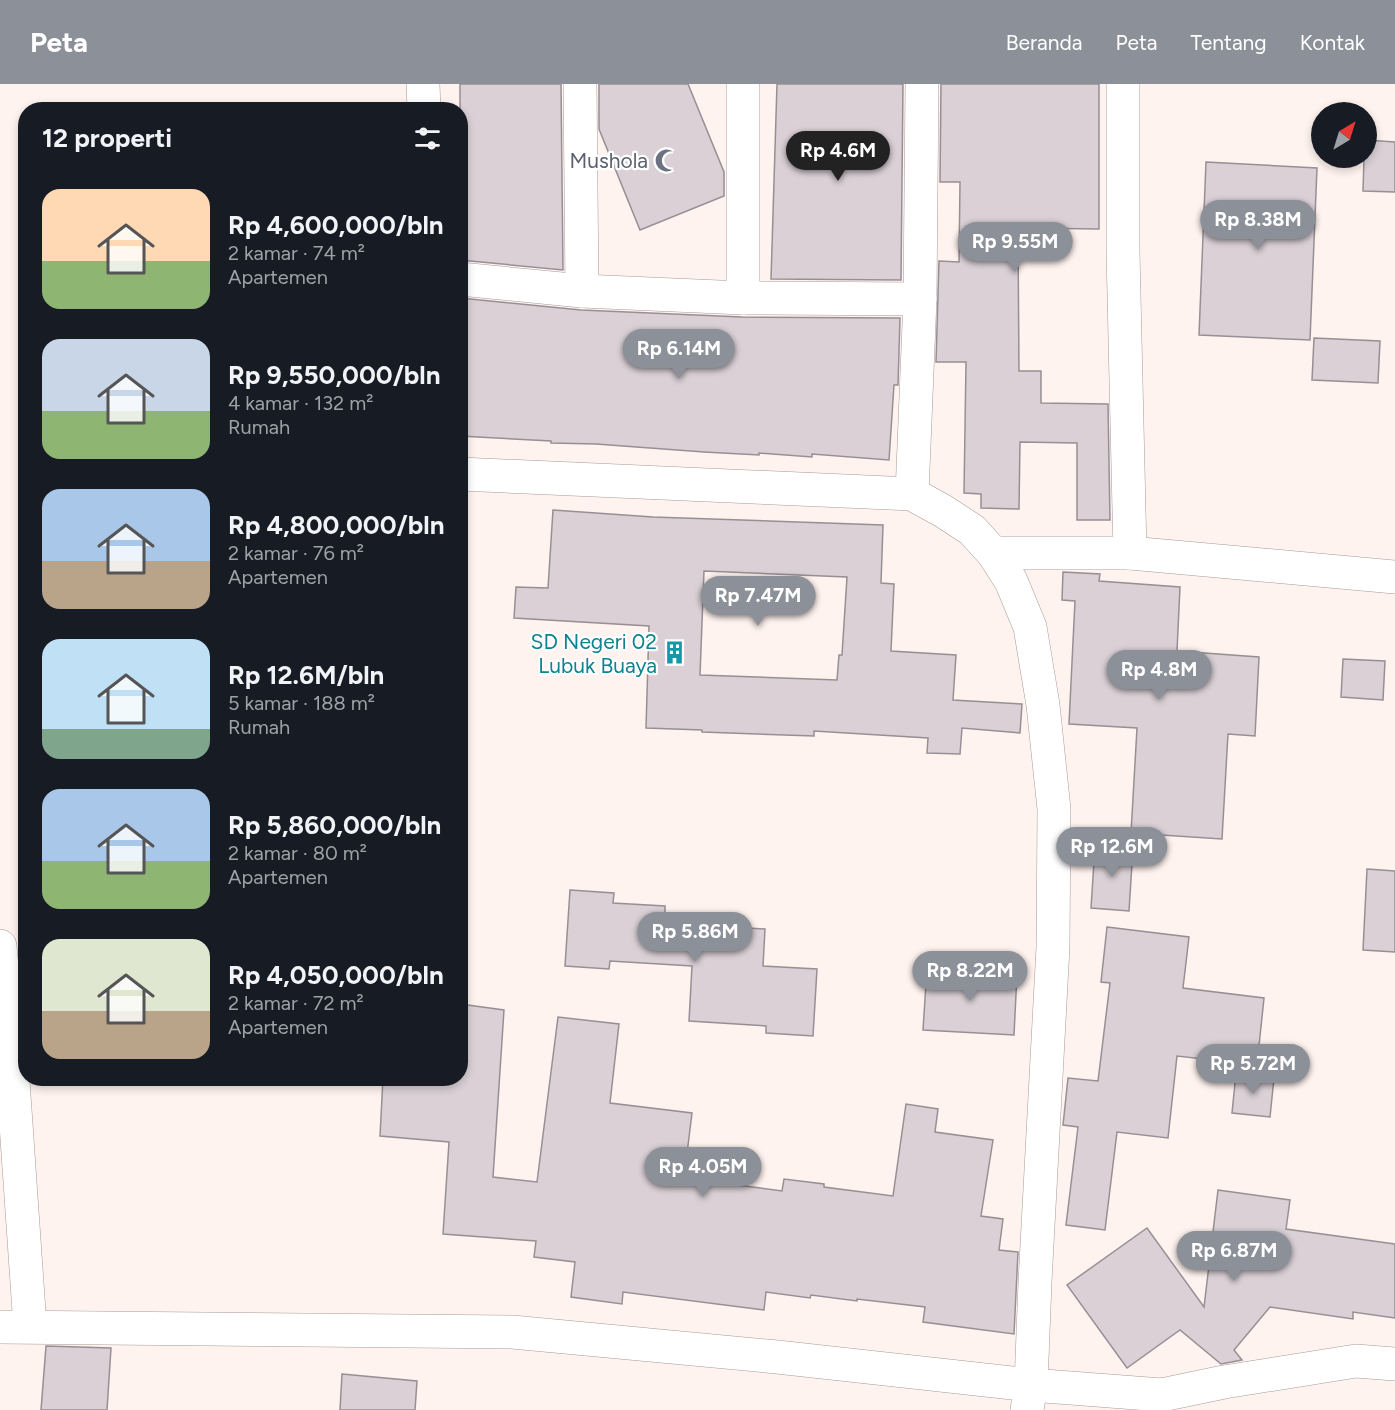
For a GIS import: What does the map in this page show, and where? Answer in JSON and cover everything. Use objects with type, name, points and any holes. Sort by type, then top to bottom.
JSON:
[{"type":"street","points":[[423,84],[424,102]]},
{"type":"street","points":[[580,84],[582,291]]},
{"type":"street","points":[[743,84],[743,297]]},
{"type":"street","points":[[912,494],[920,300],[922,84]]},
{"type":"street","points":[[1123,84],[1123,252],[1130,553]]},
{"type":"street","points":[[468,280],[582,291],[920,300]]},
{"type":"street","points":[[468,474],[912,494],[972,530],[993,553],[1011,581],[1030,627],[1043,705],[1054,809],[1053,947],[1029,1398]]},
{"type":"street","points":[[993,553],[1130,553],[1395,577]]},
{"type":"street","points":[[0,946],[13,1081],[15,1327],[512,1332],[777,1357],[1029,1398],[1162,1395],[1224,1382],[1356,1361],[1395,1364]]},
{"type":"building","points":[[460,84],[561,84],[563,270],[468,261],[468,102],[460,102]]},
{"type":"building","name":"Mushola","points":[[599,84],[688,84],[724,172],[724,196],[640,230],[599,129]]},
{"type":"building","points":[[777,84],[903,84],[901,280],[771,279]]},
{"type":"building","points":[[941,84],[1099,84],[1099,229],[1024,228],[1024,236],[1018,236],[1019,371],[1041,371],[1041,403],[1108,404],[1110,520],[1077,520],[1077,443],[1020,442],[1019,509],[981,508],[981,494],[964,493],[966,362],[936,362],[939,261],[959,262],[960,182],[940,182]]},
{"type":"building","points":[[1377,141],[1395,142],[1395,192],[1363,191],[1364,168],[1377,168]]},
{"type":"building","points":[[1206,162],[1317,168],[1310,340],[1199,335]]},
{"type":"building","points":[[468,299],[581,310],[742,317],[900,318],[898,385],[894,385],[889,460],[812,454],[812,457],[704,452],[551,443],[551,441],[468,436]]},
{"type":"building","points":[[1314,338],[1380,341],[1378,383],[1312,380]]},
{"type":"building","points":[[553,510],[653,517],[883,525],[881,583],[894,584],[891,651],[956,655],[953,700],[1022,704],[1020,733],[962,728],[960,754],[927,753],[928,738],[814,731],[814,736],[646,728],[649,626],[514,618],[516,587],[548,588]],"holes":[[[704,571],[847,577],[842,655],[839,655],[837,680],[700,675]]]},
{"type":"building","points":[[1063,572],[1100,574],[1099,581],[1180,587],[1177,651],[1259,657],[1255,736],[1228,734],[1222,839],[1131,833],[1137,728],[1069,724],[1075,601],[1062,600]]},
{"type":"building","points":[[1343,659],[1385,661],[1383,700],[1341,697]]},
{"type":"building","points":[[1095,846],[1133,848],[1129,911],[1091,908]]},
{"type":"building","points":[[1367,869],[1395,871],[1395,952],[1363,950]]},
{"type":"building","points":[[570,890],[614,893],[613,903],[665,906],[665,923],[765,929],[763,966],[817,969],[813,1036],[766,1033],[766,1026],[689,1021],[692,966],[610,961],[609,969],[565,966]]},
{"type":"building","points":[[1107,927],[1189,937],[1183,988],[1264,998],[1257,1065],[1177,1056],[1168,1138],[1117,1132],[1105,1230],[1066,1225],[1078,1127],[1063,1125],[1068,1078],[1098,1081],[1110,983],[1101,982]]},
{"type":"building","points":[[927,968],[1017,974],[1014,1035],[923,1030]]},
{"type":"building","points":[[468,1005],[504,1010],[493,1177],[537,1182],[558,1017],[619,1024],[610,1103],[692,1113],[684,1178],[782,1191],[784,1179],[893,1196],[906,1104],[938,1109],[935,1132],[993,1140],[981,1216],[1003,1219],[999,1250],[1018,1252],[1014,1334],[923,1322],[925,1307],[811,1295],[810,1298],[766,1292],[764,1310],[623,1292],[622,1304],[571,1297],[575,1262],[534,1257],[536,1241],[443,1234],[449,1142],[380,1136],[383,1086],[468,1086]]},
{"type":"building","points":[[1236,1073],[1274,1078],[1270,1117],[1232,1113]]},
{"type":"building","points":[[1218,1190],[1290,1200],[1286,1229],[1395,1244],[1395,1318],[1353,1312],[1353,1319],[1270,1307],[1234,1350],[1242,1360],[1221,1364],[1180,1330],[1127,1368],[1067,1285],[1147,1228],[1204,1307]]},
{"type":"building","points":[[46,1346],[111,1348],[107,1410],[41,1410]]},
{"type":"building","points":[[342,1374],[417,1381],[415,1410],[340,1410]]},
{"type":"place","name":"Mushola","points":[[666,160]]},
{"type":"place","name":"SD Negeri 02 Lubuk Buaya","points":[[675,653]]}]
